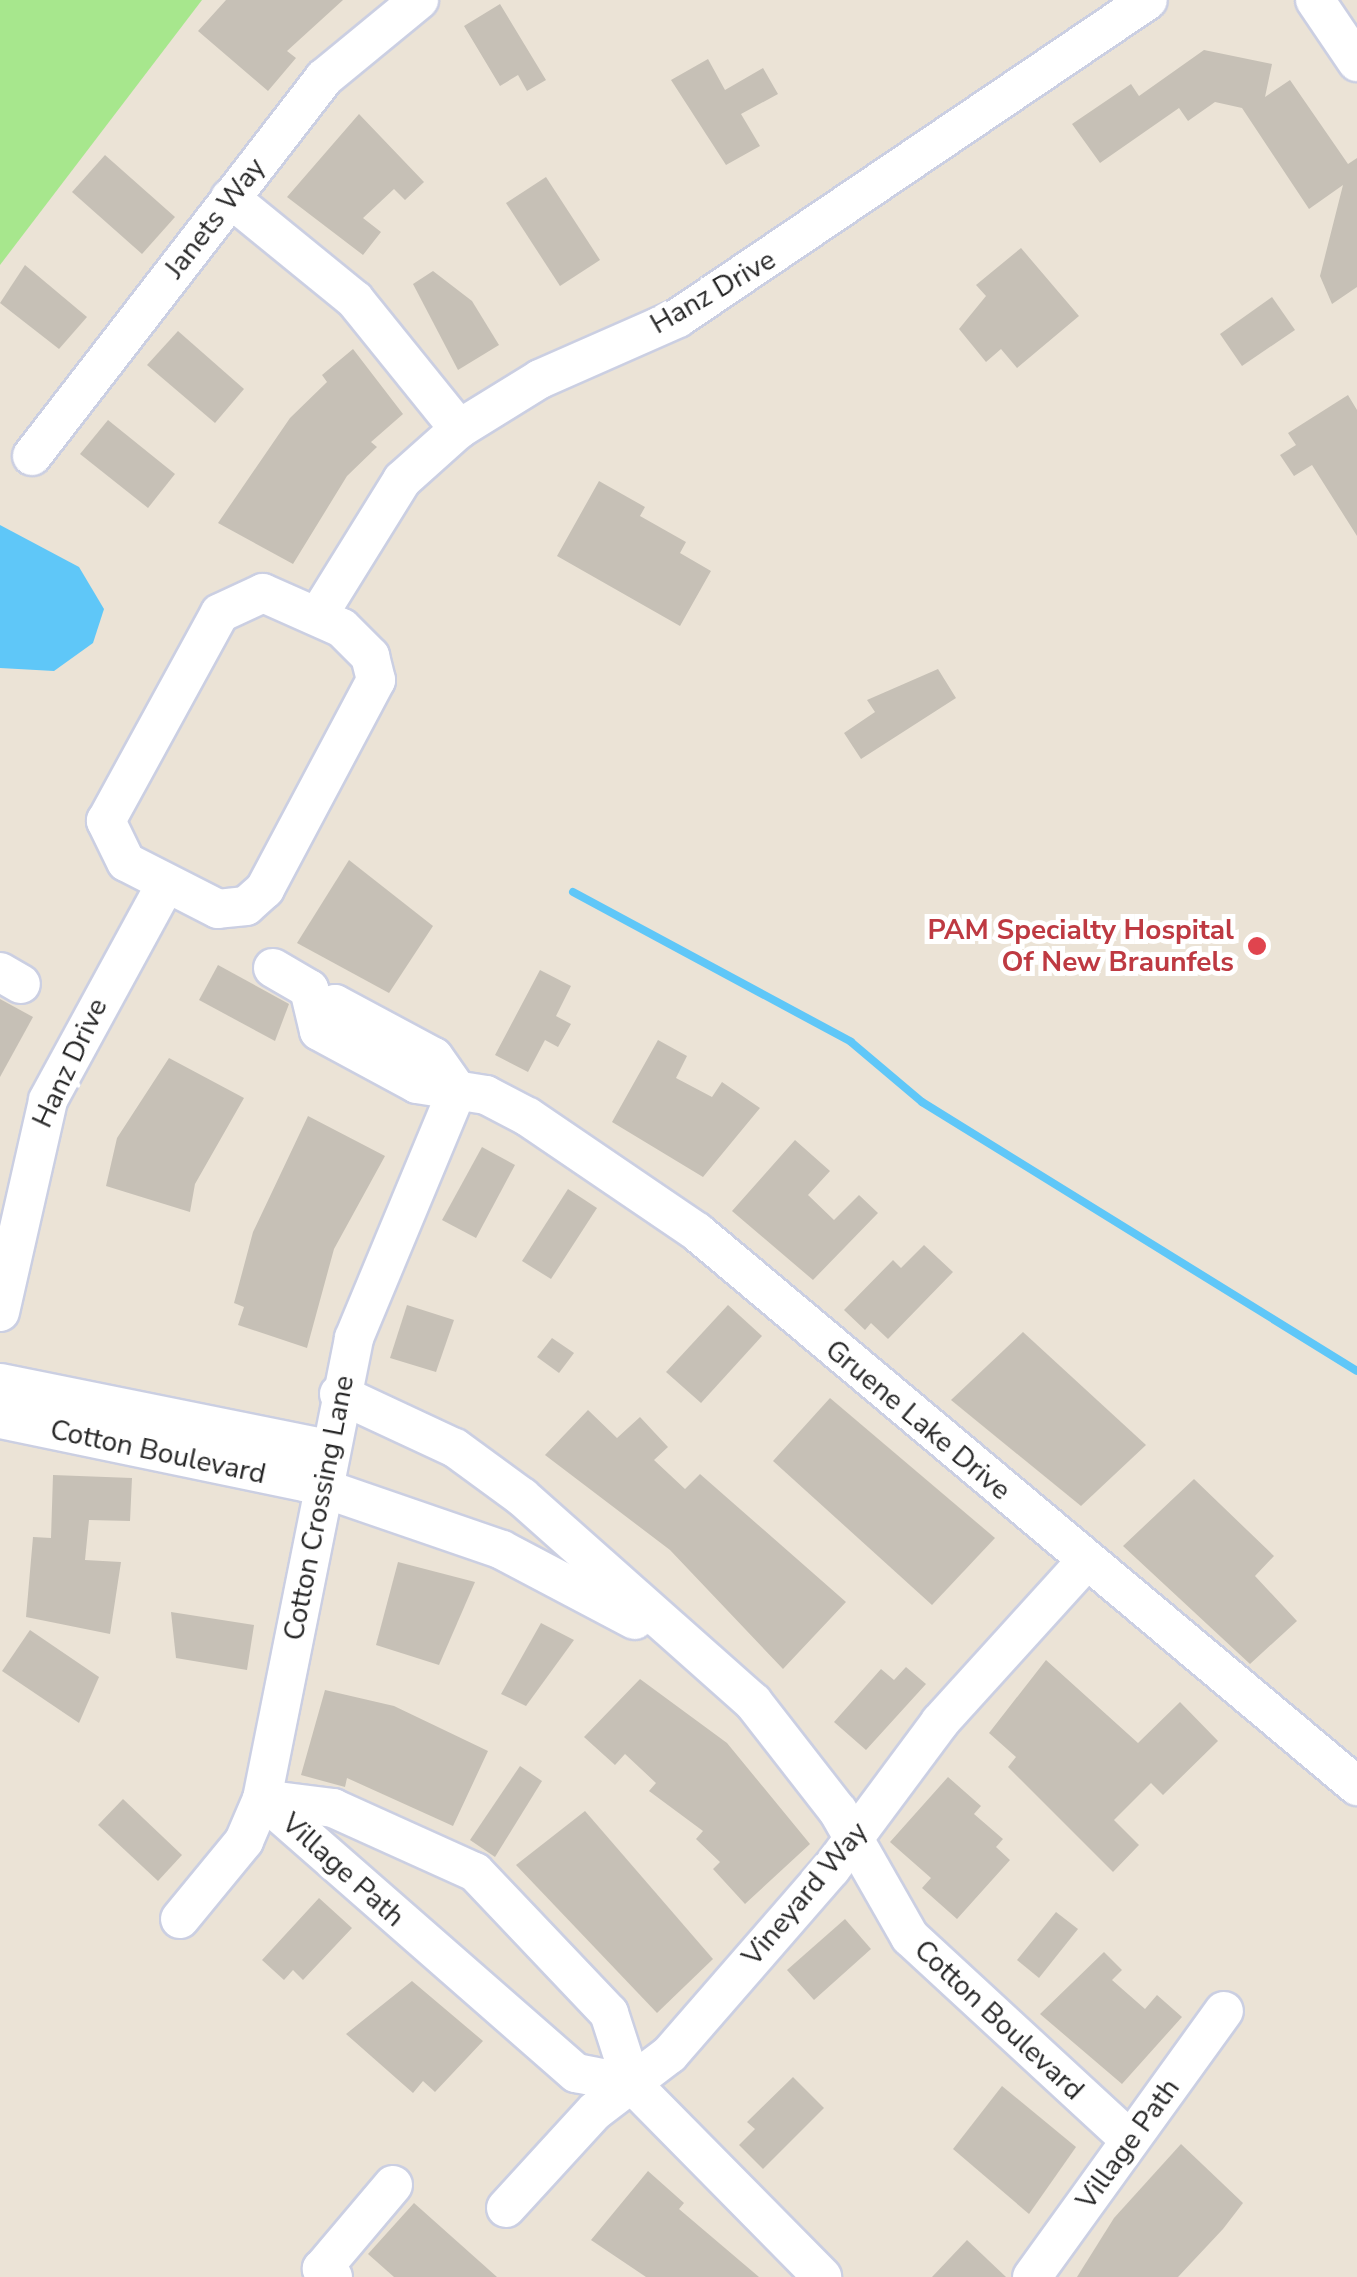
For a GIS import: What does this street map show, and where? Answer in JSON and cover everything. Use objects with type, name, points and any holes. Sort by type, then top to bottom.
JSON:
[{"type":"street","name":"Janets Way","points":[[32,456],[348,51],[419,0]]},
{"type":"street","name":"Hanz Drive","points":[[319,614],[402,480],[459,429],[540,379],[694,308],[1148,0]]},
{"type":"street","points":[[1315,0],[1357,62]]},
{"type":"street","points":[[230,198],[355,300],[459,429]]},
{"type":"street","points":[[263,594],[319,614],[370,656],[376,680],[264,889],[228,909],[164,887],[116,853],[106,822],[211,630],[240,598],[263,594]]},
{"type":"street","name":"Hanz Drive","points":[[0,1312],[48,1100],[164,887]]},
{"type":"street","name":"Gruene Lake Drive","points":[[273,968],[309,989],[314,1011],[335,1004],[434,1057],[457,1090],[528,1117],[697,1232],[1085,1562],[1357,1786]]},
{"type":"street","name":"Cotton Crossing Lane","points":[[180,1919],[222,1873],[262,1799],[328,1450],[370,1283],[457,1090]]},
{"type":"street","name":"Cotton Boulevard","points":[[0,1384],[328,1450]]},
{"type":"street","name":"Cotton Boulevard","points":[[340,1394],[455,1448],[522,1496],[791,1744],[853,1838],[910,1937],[1130,2140]]},
{"type":"street","name":"Cotton Boulevard","points":[[0,1419],[321,1490],[551,1570],[696,1658]]},
{"type":"street","name":"Vineyard Way","points":[[506,2208],[594,2111],[670,2054],[853,1838],[940,1722],[1085,1562]]},
{"type":"street","name":"Village Path","points":[[262,1799],[576,2073],[632,2084]]},
{"type":"street","name":"Village Path","points":[[262,1799],[333,1808],[474,1872],[609,2013],[632,2084],[822,2277]]},
{"type":"street","name":"Village Path","points":[[1032,2277],[1224,2010]]},
{"type":"street","points":[[332,2277],[322,2269],[393,2185]]},
{"type":"green space","points":[[0,0],[202,0],[0,265]]},
{"type":"water","points":[[0,525],[79,567],[104,609],[93,643],[54,671],[0,668]]},
{"type":"building","points":[[226,0],[343,0],[287,51],[296,58],[268,91],[198,31]]},
{"type":"building","points":[[500,4],[546,80],[527,91],[518,75],[500,86],[464,26]]},
{"type":"building","points":[[1204,50],[1272,64],[1265,97],[1290,80],[1348,164],[1357,158],[1357,287],[1332,304],[1320,276],[1343,185],[1309,209],[1242,108],[1215,102],[1188,121],[1179,108],[1100,163],[1072,124],[1131,84],[1139,96]]},
{"type":"building","points":[[708,59],[725,90],[763,68],[778,94],[741,114],[760,146],[726,165],[671,80]]},
{"type":"building","points":[[359,114],[424,182],[405,200],[394,189],[363,218],[381,232],[363,255],[287,197]]},
{"type":"building","points":[[105,155],[175,217],[142,254],[72,192]]},
{"type":"building","points":[[546,177],[600,260],[560,286],[506,203]]},
{"type":"building","points":[[1021,248],[1079,316],[1017,368],[1001,349],[986,362],[959,329],[986,296],[976,285]]},
{"type":"building","points":[[25,265],[87,317],[59,349],[0,303]]},
{"type":"building","points":[[433,271],[472,301],[499,345],[458,370],[413,284]]},
{"type":"building","points":[[1272,297],[1295,330],[1242,366],[1220,334]]},
{"type":"building","points":[[178,331],[244,389],[215,423],[147,365]]},
{"type":"building","points":[[353,349],[403,414],[371,442],[377,447],[347,476],[293,564],[218,523],[290,418],[327,382],[322,375]]},
{"type":"building","points":[[1348,395],[1357,410],[1357,536],[1312,465],[1294,476],[1280,455],[1296,445],[1288,433]]},
{"type":"building","points":[[108,420],[175,474],[148,508],[80,454]]},
{"type":"building","points":[[599,481],[645,507],[640,516],[686,542],[680,553],[711,571],[680,626],[557,556]]},
{"type":"building","points":[[938,669],[956,698],[861,759],[844,733],[875,712],[867,700]]},
{"type":"building","points":[[349,860],[433,926],[389,993],[297,943]]},
{"type":"building","points":[[218,965],[289,1004],[275,1041],[199,1000]]},
{"type":"building","points":[[540,970],[571,986],[556,1016],[571,1024],[558,1047],[545,1040],[528,1072],[495,1055]]},
{"type":"building","points":[[0,999],[33,1017],[0,1077]]},
{"type":"building","points":[[658,1040],[687,1056],[676,1078],[712,1097],[722,1082],[760,1108],[703,1177],[612,1122]]},
{"type":"building","points":[[169,1058],[244,1098],[195,1184],[190,1212],[106,1186],[117,1138]]},
{"type":"building","points":[[308,1116],[385,1156],[334,1249],[307,1348],[238,1325],[244,1307],[234,1303],[253,1232]]},
{"type":"building","points":[[795,1140],[830,1171],[808,1195],[834,1220],[859,1195],[878,1213],[813,1280],[732,1211]]},
{"type":"building","points":[[482,1147],[515,1165],[476,1238],[442,1220]]},
{"type":"building","points":[[568,1189],[597,1208],[551,1279],[522,1261]]},
{"type":"building","points":[[924,1245],[953,1272],[888,1339],[871,1323],[865,1330],[844,1310],[893,1260],[901,1268]]},
{"type":"building","points":[[407,1305],[454,1320],[436,1372],[390,1358]]},
{"type":"building","points":[[728,1305],[762,1336],[701,1403],[666,1372]]},
{"type":"building","points":[[1023,1332],[1146,1445],[1081,1506],[951,1400]]},
{"type":"building","points":[[552,1338],[574,1353],[559,1373],[537,1357]]},
{"type":"building","points":[[830,1398],[995,1538],[932,1605],[773,1461]]},
{"type":"building","points":[[588,1410],[617,1438],[640,1417],[668,1447],[654,1460],[685,1489],[700,1474],[846,1602],[783,1669],[670,1550],[545,1455]]},
{"type":"building","points":[[53,1475],[132,1478],[130,1521],[89,1520],[85,1560],[121,1562],[110,1634],[26,1617],[33,1537],[51,1538]]},
{"type":"building","points":[[1194,1479],[1274,1556],[1255,1576],[1297,1621],[1250,1664],[1123,1546]]},
{"type":"building","points":[[398,1562],[475,1582],[439,1665],[376,1645]]},
{"type":"building","points":[[171,1612],[254,1625],[247,1670],[176,1658]]},
{"type":"building","points":[[541,1623],[574,1640],[526,1706],[501,1694]]},
{"type":"building","points":[[30,1630],[99,1677],[79,1723],[2,1671]]},
{"type":"building","points":[[1046,1660],[1138,1743],[1180,1702],[1218,1741],[1163,1795],[1151,1783],[1114,1820],[1139,1845],[1113,1872],[1008,1767],[1016,1757],[989,1733]]},
{"type":"building","points":[[906,1667],[926,1684],[866,1750],[834,1722],[881,1669],[894,1680]]},
{"type":"building","points":[[640,1679],[727,1743],[810,1844],[745,1904],[713,1869],[720,1862],[696,1839],[703,1831],[649,1791],[656,1783],[625,1754],[615,1765],[584,1737]]},
{"type":"building","points":[[325,1690],[394,1706],[488,1751],[453,1826],[347,1778],[345,1787],[301,1775]]},
{"type":"building","points":[[520,1766],[542,1781],[495,1857],[470,1840]]},
{"type":"building","points":[[948,1777],[981,1806],[974,1814],[1003,1839],[996,1847],[1010,1860],[957,1919],[922,1888],[931,1878],[890,1842]]},
{"type":"building","points":[[123,1799],[182,1855],[158,1881],[98,1825]]},
{"type":"building","points":[[585,1811],[713,1959],[657,2013],[516,1865]]},
{"type":"building","points":[[319,1898],[352,1928],[303,1980],[293,1970],[284,1980],[262,1960]]},
{"type":"building","points":[[1056,1912],[1078,1929],[1039,1978],[1017,1960]]},
{"type":"building","points":[[845,1919],[871,1949],[814,2000],[787,1970]]},
{"type":"building","points":[[1104,1952],[1122,1970],[1112,1980],[1145,2009],[1157,1995],[1182,2017],[1122,2084],[1040,2014]]},
{"type":"building","points":[[412,1981],[483,2041],[435,2092],[423,2081],[413,2093],[346,2034]]},
{"type":"building","points":[[793,2077],[824,2108],[763,2169],[739,2145],[755,2129],[747,2122]]},
{"type":"building","points":[[1002,2086],[1076,2147],[1029,2214],[953,2149]]},
{"type":"building","points":[[1181,2144],[1243,2203],[1223,2229],[1178,2277],[1077,2277],[1114,2218]]},
{"type":"building","points":[[648,2171],[684,2203],[679,2209],[759,2277],[646,2277],[591,2240]]},
{"type":"building","points":[[414,2203],[497,2277],[394,2277],[368,2254]]},
{"type":"building","points":[[967,2240],[1006,2277],[932,2277]]},
{"type":"waterway","points":[[573,892],[851,1042],[922,1102],[1357,1371]]},
{"type":"place","name":"PAM Specialty Hospital Of New Braunfels","points":[[1257,946]]}]
